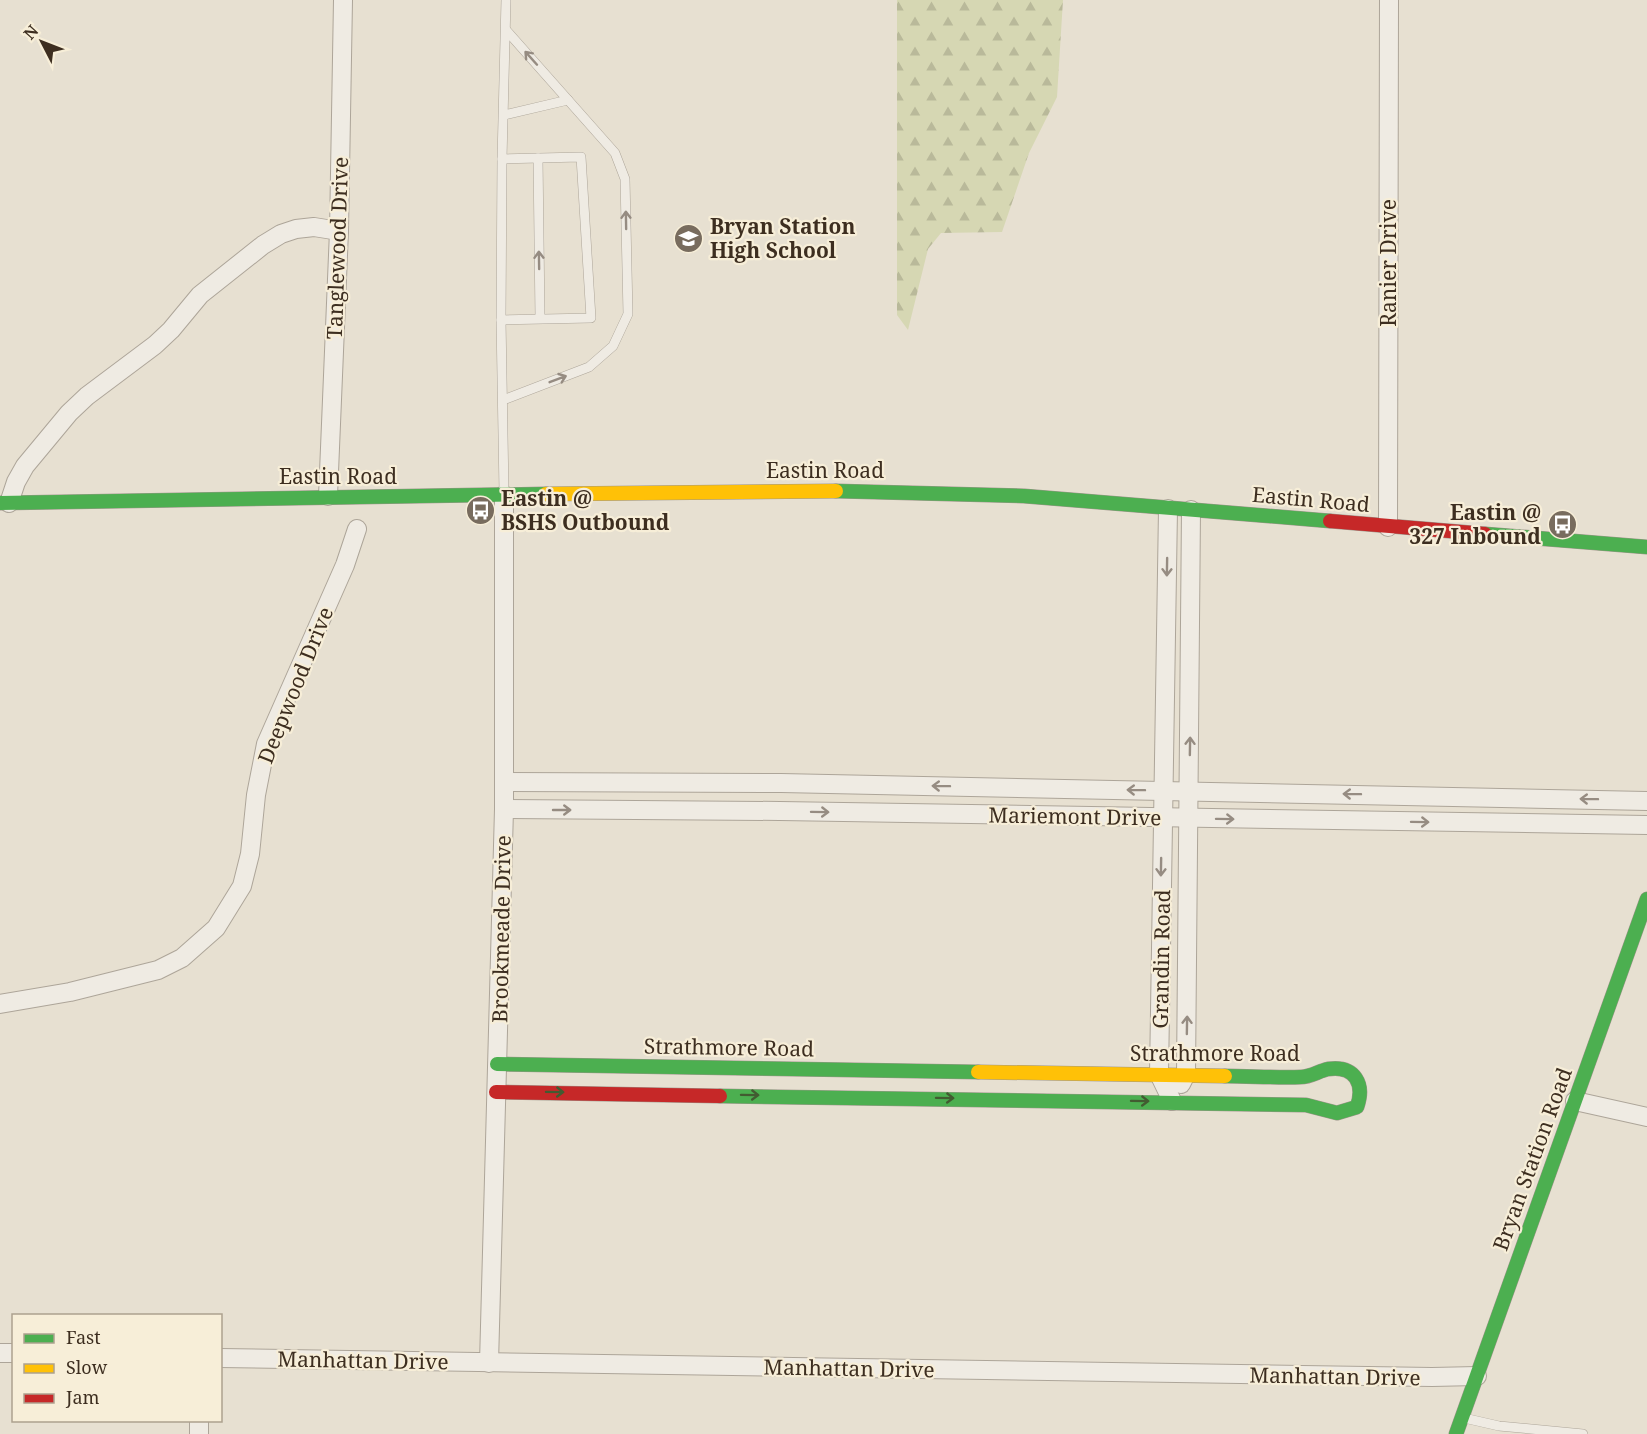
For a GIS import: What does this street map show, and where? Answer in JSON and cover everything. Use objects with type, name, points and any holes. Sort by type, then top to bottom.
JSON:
[{"type":"street","name":"Tanglewood Drive","points":[[328,496],[339,231],[343,0]]},
{"type":"street","name":"Ranier Drive","points":[[1388,527],[1389,0]]},
{"type":"street","points":[[4,503],[25,466],[69,412],[155,345],[200,296],[281,234],[314,227],[339,231]]},
{"type":"street","name":"Eastin Road","points":[[4,503],[812,490],[952,492],[1647,547]]},
{"type":"street","name":"Brookmeade Drive","points":[[489,1363],[504,810],[504,495]]},
{"type":"street","name":"Grandin Road","points":[[1168,508],[1159,1074],[1172,1101]]},
{"type":"street","name":"Grandin Road","points":[[1172,1101],[1186,1074],[1191,510]]},
{"type":"street","name":"Deepwood Drive","points":[[0,1004],[70,992],[158,970],[182,957],[216,928],[242,886],[250,854],[256,795],[266,744],[345,566],[357,529]]},
{"type":"street","name":"Mariemont Drive","points":[[504,782],[781,783],[1647,801]]},
{"type":"street","points":[[780,812],[781,783]]},
{"type":"street","name":"Mariemont Drive","points":[[504,810],[1647,825]]},
{"type":"street","name":"Bryan Station Road","points":[[1456,1434],[1647,899]]},
{"type":"street","name":"Strathmore Road","points":[[496,1092],[1172,1101],[1306,1105],[1332,1114],[1345,1113],[1357,1107],[1362,1094],[1360,1082],[1349,1070],[1334,1068],[1304,1077],[497,1064]]},
{"type":"street","points":[[1575,1101],[1647,1117]]},
{"type":"street","name":"Manhattan Drive","points":[[222,1358],[1408,1377],[1477,1376]]},
{"type":"lane","points":[[504,495],[501,320],[506,0]]},
{"type":"lane","points":[[503,400],[590,367],[614,346],[628,314],[625,179],[615,153],[506,30]]},
{"type":"lane","points":[[504,115],[568,100]]},
{"type":"lane","points":[[501,320],[591,318],[581,157],[502,159]]},
{"type":"lane","points":[[538,158],[540,318]]},
{"type":"lane","points":[[1462,1418],[1499,1426],[1583,1434]]},
{"type":"green space","points":[[897,0],[1063,0],[1057,97],[1029,153],[1002,232],[941,233],[928,249],[908,330],[897,315]]},
{"type":"traffic: fast","points":[[836,491],[1024,496],[1330,521]]},
{"type":"traffic: fast","points":[[0,503],[546,494]]},
{"type":"traffic: fast","points":[[1485,534],[1647,547]]},
{"type":"traffic: fast","points":[[1456,1434],[1647,899]]},
{"type":"traffic: fast","points":[[497,1064],[978,1072]]},
{"type":"traffic: fast","points":[[720,1096],[1306,1105],[1337,1113],[1357,1107],[1359,1099],[1360,1091],[1356,1078],[1345,1070],[1328,1069],[1301,1077],[1225,1076]]},
{"type":"traffic: slow","points":[[546,494],[836,491]]},
{"type":"traffic: slow","points":[[978,1072],[1225,1076]]},
{"type":"traffic: jam","points":[[1330,521],[1485,534]]},
{"type":"traffic: jam","points":[[496,1092],[720,1096]]},
{"type":"place","name":"Bryan Station High School","points":[[689,238]]},
{"type":"place","name":"Eastin @ BSHS Outbound","points":[[480,510]]},
{"type":"place","name":"Eastin @ 327 Inbound","points":[[1562,524]]}]
